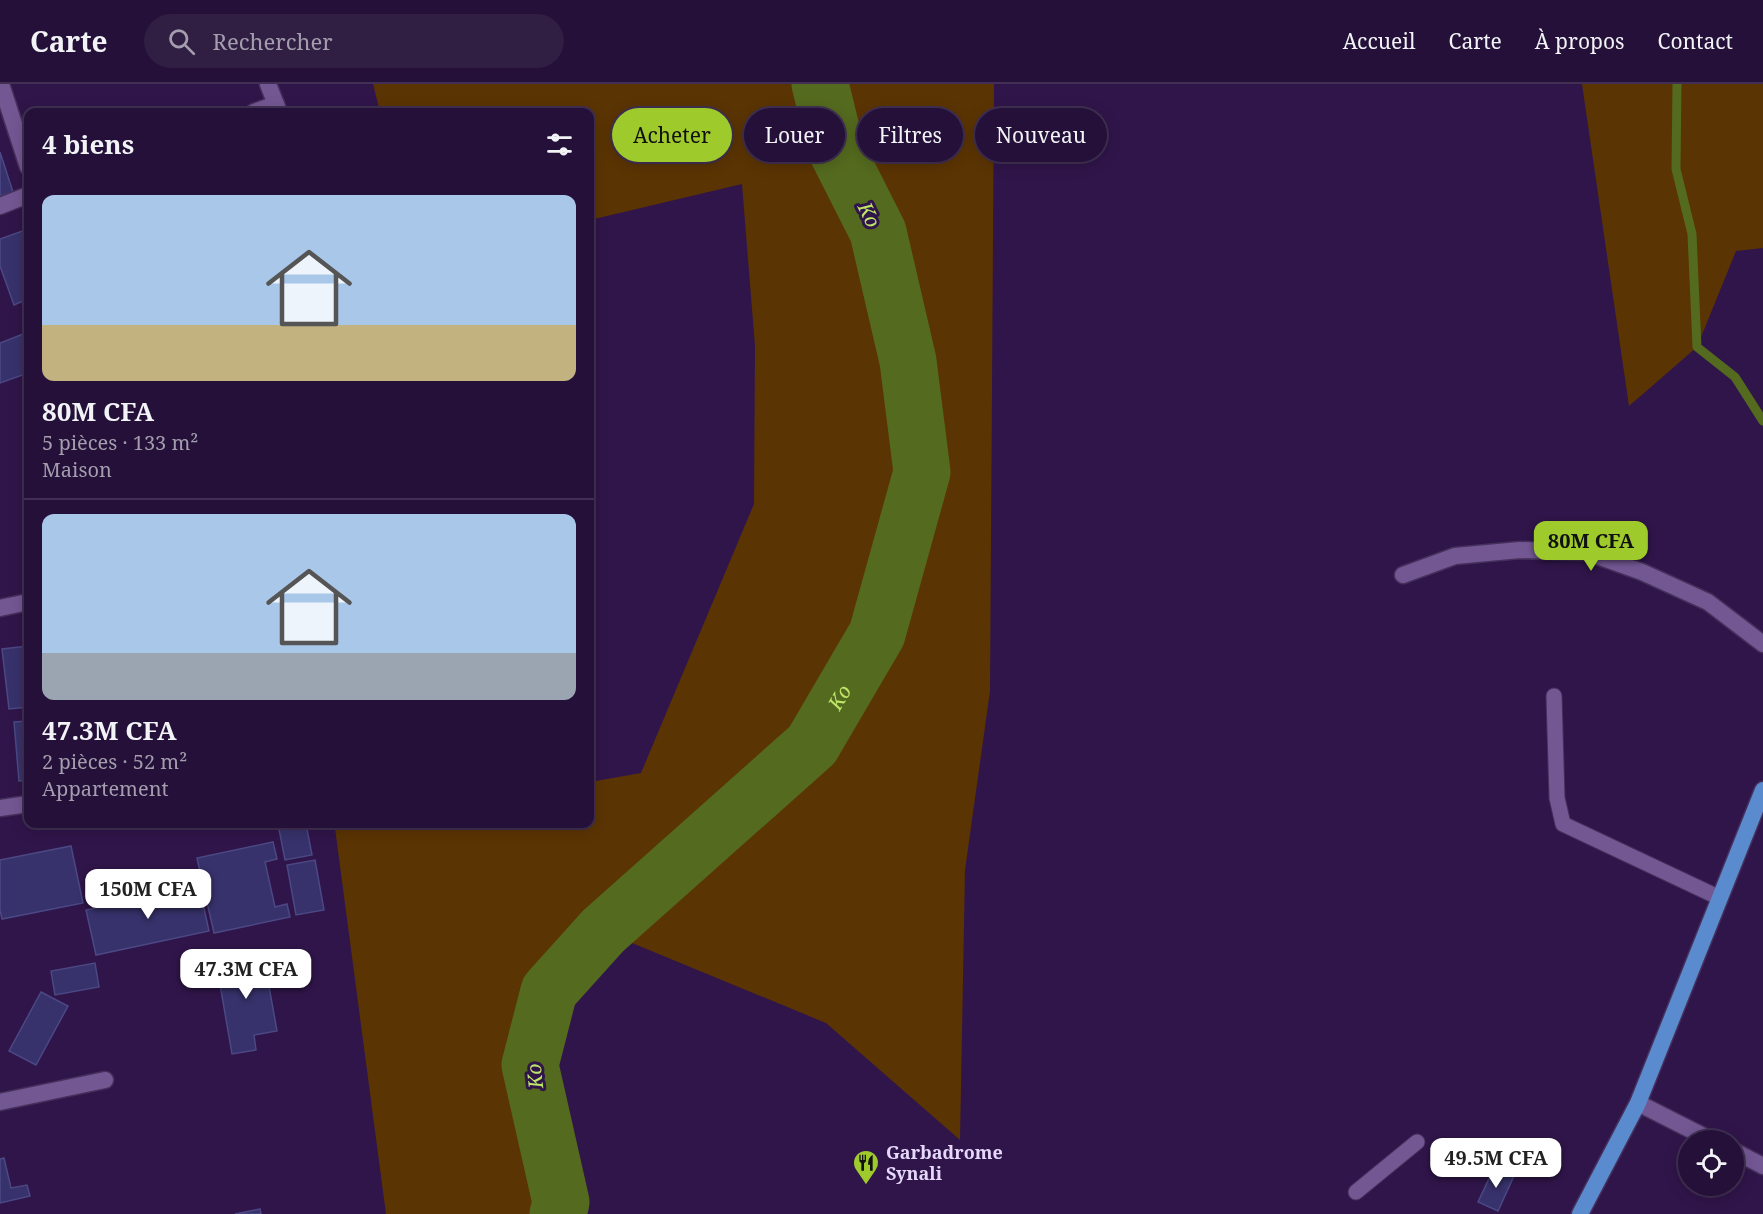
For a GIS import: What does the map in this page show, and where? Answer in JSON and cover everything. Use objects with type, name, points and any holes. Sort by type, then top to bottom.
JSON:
[{"type":"main road","points":[[1580,1214],[1638,1103],[1763,790]]},
{"type":"street","points":[[1,84],[24,155]]},
{"type":"street","points":[[268,84],[278,108]]},
{"type":"street","points":[[0,206],[24,197]]},
{"type":"street","points":[[1404,575],[1455,556],[1520,550],[1586,552],[1642,572],[1708,602],[1763,644]]},
{"type":"street","points":[[0,608],[24,603]]},
{"type":"street","points":[[0,808],[24,805]]},
{"type":"street","points":[[0,1102],[105,1080]]},
{"type":"street","points":[[1638,1103],[1691,1130]]},
{"type":"street","points":[[1744,1156],[1763,1166]]},
{"type":"lane","points":[[1554,696],[1557,798],[1563,825],[1720,898]]},
{"type":"lane","points":[[1356,1192],[1417,1142]]},
{"type":"shaded area","points":[[373,84],[994,84],[994,108],[975,108],[975,162],[993,162],[990,691],[965,870],[960,1140],[826,1023],[603,931],[549,991],[530,1065],[561,1202],[558,1214],[386,1214],[335,828],[594,828],[594,781],[641,773],[754,504],[755,346],[742,184],[594,219],[594,108],[379,108]]},
{"type":"shaded area","points":[[1582,84],[1763,84],[1763,248],[1736,251],[1697,347],[1629,406]]},
{"type":"building","points":[[0,152],[13,192],[0,196]]},
{"type":"building","points":[[24,230],[24,301],[14,305],[0,266],[0,239]]},
{"type":"building","points":[[24,334],[24,374],[0,383],[0,343]]},
{"type":"building","points":[[24,646],[24,707],[9,709],[2,649]]},
{"type":"building","points":[[24,721],[24,780],[19,781],[14,722]]},
{"type":"building","points":[[279,828],[307,828],[312,855],[285,860]]},
{"type":"building","points":[[273,842],[277,859],[265,862],[275,907],[287,904],[290,917],[214,933],[197,858]]},
{"type":"building","points":[[71,846],[83,903],[2,919],[0,860]]},
{"type":"building","points":[[315,860],[324,910],[296,915],[287,865]]},
{"type":"building","points":[[199,886],[209,931],[96,955],[86,910]]},
{"type":"building","points":[[263,953],[277,1031],[254,1035],[256,1050],[232,1054],[216,961]]},
{"type":"building","points":[[95,963],[99,987],[55,995],[51,971]]},
{"type":"building","points":[[41,992],[68,1006],[36,1065],[9,1051]]},
{"type":"building","points":[[4,1158],[11,1188],[27,1185],[30,1196],[0,1203],[0,1159]]},
{"type":"building","points":[[1494,1168],[1514,1176],[1498,1211],[1478,1202]]},
{"type":"building","points":[[260,1209],[261,1214],[235,1214]]},
{"type":"waterway","name":"Ko","points":[[558,1214],[561,1202],[530,1065],[549,991],[603,931],[812,745],[877,634],[922,472],[908,361],[878,232],[836,149],[820,84]]},
{"type":"waterway","points":[[1677,84],[1676,169],[1692,234],[1697,347],[1735,377],[1763,421]]},
{"type":"place","name":"Garbadrome Synali","points":[[866,1186]]}]
